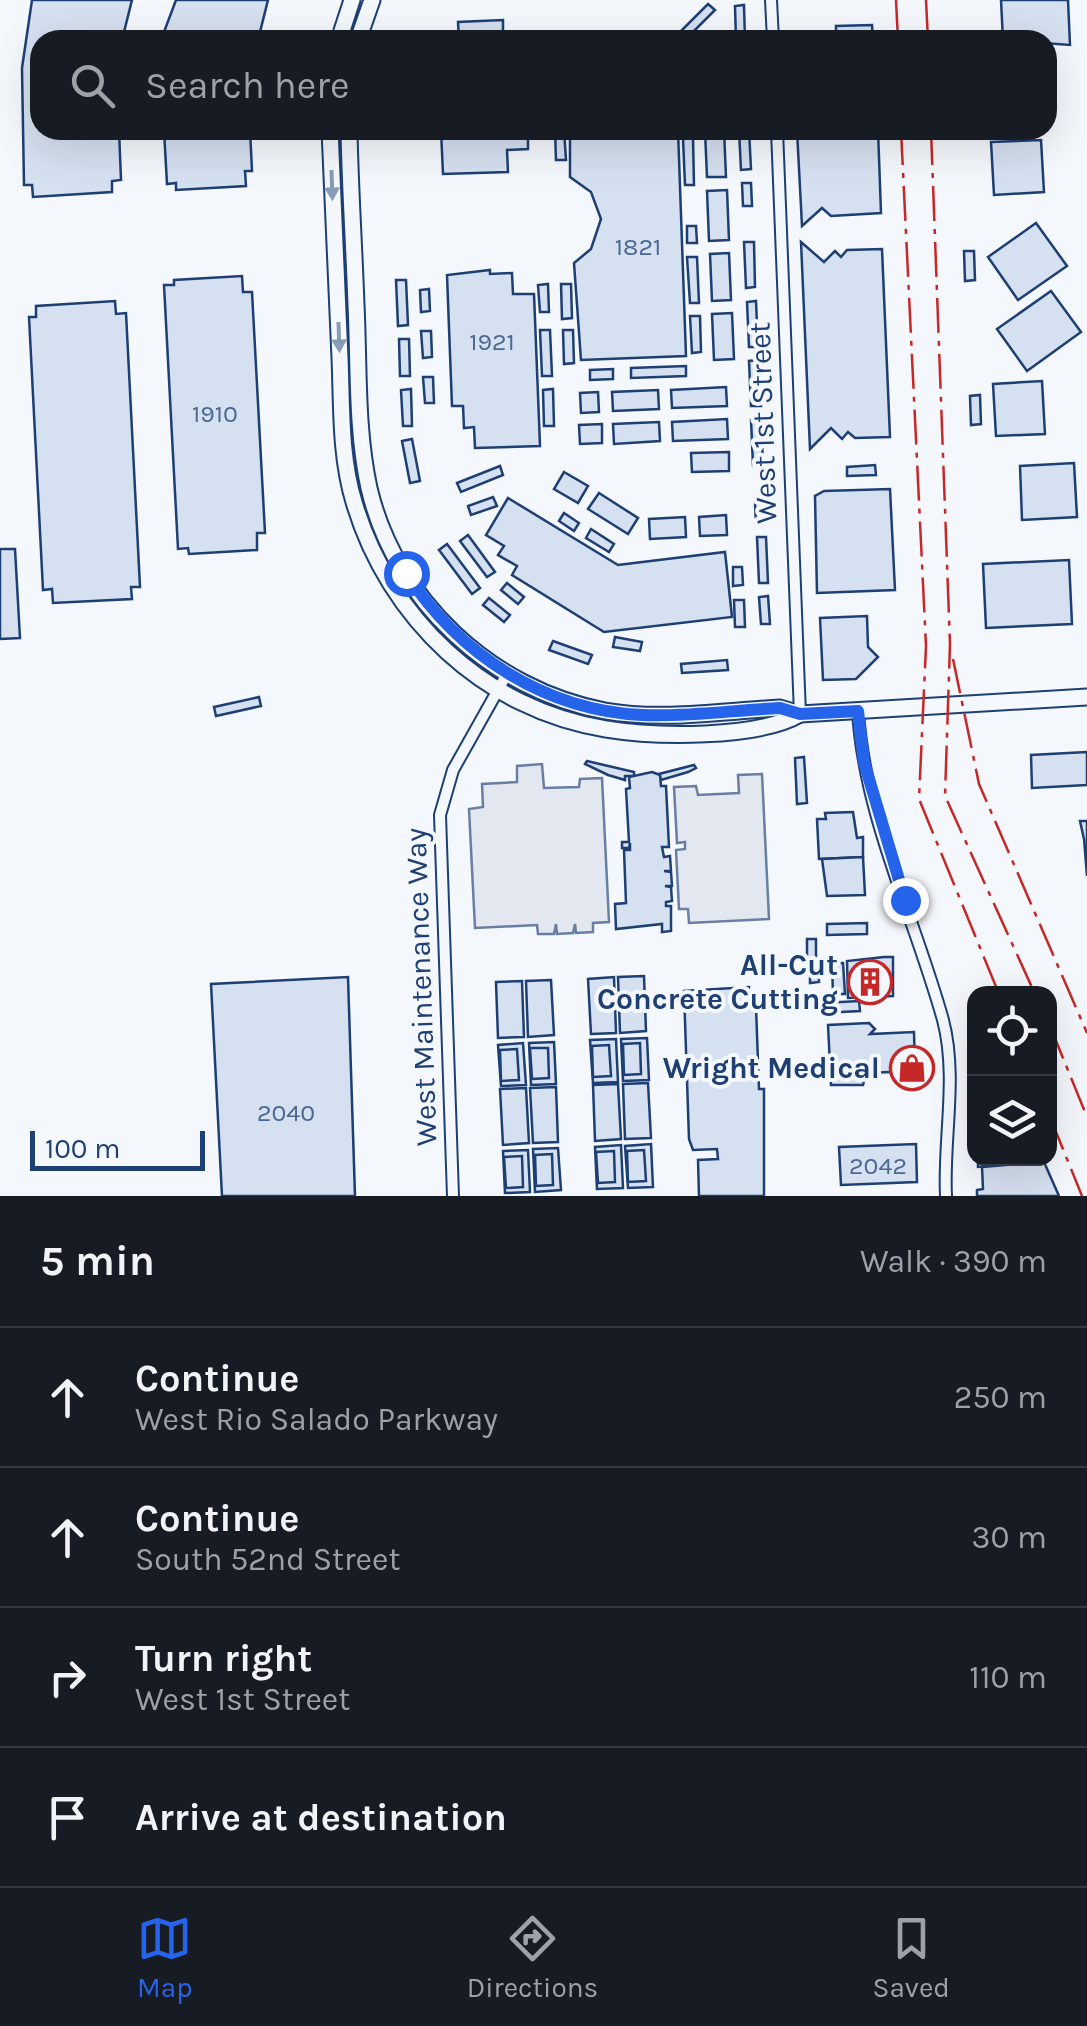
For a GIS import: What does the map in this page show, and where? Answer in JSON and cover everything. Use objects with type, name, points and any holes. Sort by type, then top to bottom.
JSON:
[{"type":"main road","points":[[342,30],[352,0]]},
{"type":"main road","points":[[362,30],[372,0]]},
{"type":"main road","points":[[330,140],[342,419],[352,498],[366,538],[398,598],[447,653],[498,690],[576,723],[643,734],[782,724],[800,714]]},
{"type":"main road","points":[[349,140],[362,434],[378,517],[398,560],[436,616],[464,643],[507,674],[566,701],[626,714],[780,708],[800,714],[1087,697]]},
{"type":"street","points":[[771,0],[772,30]]},
{"type":"street","name":"West 1st Street","points":[[777,140],[800,714]]},
{"type":"street","name":"West Maintenance Way","points":[[452,1196],[440,815],[453,770],[507,674]]},
{"type":"street","points":[[858,711],[864,762],[944,1026],[948,1078],[946,1196]]},
{"type":"shaded area","points":[[542,764],[544,788],[579,787],[580,779],[602,778],[609,922],[593,923],[593,932],[576,933],[575,924],[573,933],[557,934],[556,924],[554,934],[538,934],[537,925],[475,928],[469,809],[483,807],[482,784],[517,782],[517,766]]},
{"type":"shaded area","points":[[762,774],[769,919],[689,923],[688,909],[679,909],[676,850],[685,849],[685,842],[677,843],[674,787],[696,786],[698,795],[739,793],[738,775]]},
{"type":"building","points":[[32,0],[132,0],[124,30],[30,30],[30,140],[119,140],[121,180],[112,181],[112,192],[33,197],[32,185],[24,185],[22,68]]},
{"type":"building","points":[[176,0],[268,0],[260,30],[165,30]]},
{"type":"building","points":[[1001,0],[1068,0],[1070,45],[1057,44],[1057,30],[1002,30]]},
{"type":"building","points":[[708,4],[715,10],[695,30],[682,30]]},
{"type":"building","points":[[744,5],[745,30],[736,30],[735,6]]},
{"type":"building","points":[[503,20],[503,30],[458,30],[458,22]]},
{"type":"building","points":[[872,25],[872,30],[836,30],[836,26]]},
{"type":"building","points":[[165,140],[250,140],[252,171],[245,171],[246,186],[176,190],[176,183],[167,184]]},
{"type":"building","points":[[441,140],[528,140],[528,149],[507,150],[508,172],[443,174]]},
{"type":"building","points":[[555,140],[565,140],[566,160],[556,160]]},
{"type":"building","points":[[570,140],[678,140],[686,356],[581,360],[574,263],[591,249],[601,219],[591,192],[570,177]]},
{"type":"building","points":[[683,140],[693,140],[694,185],[685,185]]},
{"type":"building","points":[[705,140],[724,140],[726,177],[707,177]]},
{"type":"building","points":[[740,140],[750,140],[751,169],[741,170]]},
{"type":"building","points":[[798,140],[878,140],[881,213],[831,216],[822,208],[802,226]]},
{"type":"building","points":[[1041,140],[1044,192],[994,195],[991,142]]},
{"type":"building","points":[[742,183],[751,183],[752,206],[743,206]]},
{"type":"building","points":[[727,190],[729,240],[709,241],[707,191]]},
{"type":"building","points":[[1036,223],[1067,266],[1018,300],[988,257]]},
{"type":"building","points":[[687,226],[696,226],[697,243],[687,243]]},
{"type":"building","points":[[744,242],[754,242],[755,287],[746,288]]},
{"type":"building","points":[[801,242],[824,262],[835,251],[841,257],[847,250],[882,249],[890,437],[855,438],[848,432],[842,439],[831,428],[810,449]]},
{"type":"building","points":[[964,251],[974,251],[975,280],[965,281]]},
{"type":"building","points":[[729,253],[731,300],[712,301],[710,254]]},
{"type":"building","points":[[687,257],[697,257],[699,303],[690,303]]},
{"type":"building","points":[[490,270],[490,274],[512,273],[513,294],[534,294],[540,446],[475,448],[474,427],[464,428],[463,406],[452,406],[447,275]]},
{"type":"building","points":[[242,276],[243,292],[252,292],[265,533],[257,533],[257,550],[189,554],[188,548],[178,549],[164,285],[174,285],[174,280]]},
{"type":"building","points":[[396,280],[406,280],[408,325],[398,326]]},
{"type":"building","points":[[548,284],[549,312],[540,312],[538,285]]},
{"type":"building","points":[[561,284],[571,284],[572,318],[562,319]]},
{"type":"building","points":[[429,289],[430,311],[421,312],[420,290]]},
{"type":"building","points":[[1051,291],[1081,332],[1027,371],[997,329]]},
{"type":"building","points":[[115,301],[116,314],[126,313],[140,587],[131,587],[132,599],[53,603],[52,589],[43,590],[29,317],[36,317],[36,306]]},
{"type":"building","points":[[756,301],[758,347],[749,347],[747,302]]},
{"type":"building","points":[[732,313],[734,359],[714,360],[712,314]]},
{"type":"building","points":[[690,316],[700,316],[701,352],[692,353]]},
{"type":"building","points":[[540,330],[550,330],[552,376],[542,376]]},
{"type":"building","points":[[563,330],[573,330],[574,363],[564,364]]},
{"type":"building","points":[[421,331],[431,331],[432,357],[423,358]]},
{"type":"building","points":[[399,339],[409,339],[410,376],[400,376]]},
{"type":"building","points":[[759,360],[761,406],[751,406],[749,361]]},
{"type":"building","points":[[686,366],[686,376],[631,378],[631,368]]},
{"type":"building","points":[[613,369],[613,379],[590,380],[590,370]]},
{"type":"building","points":[[423,377],[433,377],[434,403],[425,403]]},
{"type":"building","points":[[1042,381],[1045,434],[996,436],[993,384]]},
{"type":"building","points":[[726,387],[727,406],[672,408],[671,390]]},
{"type":"building","points":[[411,389],[412,426],[403,426],[401,390]]},
{"type":"building","points":[[553,389],[554,426],[544,426],[543,390]]},
{"type":"building","points":[[658,390],[659,409],[613,411],[612,392]]},
{"type":"building","points":[[598,392],[599,412],[581,413],[580,393]]},
{"type":"building","points":[[980,395],[981,424],[971,425],[970,396]]},
{"type":"building","points":[[727,419],[728,439],[673,441],[672,422]]},
{"type":"building","points":[[761,419],[763,465],[753,465],[751,420]]},
{"type":"building","points":[[659,422],[660,441],[614,444],[613,424]]},
{"type":"building","points":[[602,424],[602,443],[580,444],[579,425]]},
{"type":"building","points":[[412,439],[420,481],[410,483],[402,441]]},
{"type":"building","points":[[729,452],[729,471],[692,472],[691,453]]},
{"type":"building","points":[[1074,463],[1077,517],[1022,520],[1020,466]]},
{"type":"building","points":[[875,465],[876,475],[847,476],[847,467]]},
{"type":"building","points":[[500,466],[503,475],[461,492],[457,483]]},
{"type":"building","points":[[564,472],[588,486],[578,503],[554,489]]},
{"type":"building","points":[[890,489],[895,590],[817,593],[815,496],[824,491]]},
{"type":"building","points":[[599,493],[638,518],[628,534],[588,509]]},
{"type":"building","points":[[493,497],[497,506],[471,515],[468,506]]},
{"type":"building","points":[[508,498],[618,565],[725,552],[732,617],[604,632],[512,575],[517,566],[498,555],[504,546],[486,535]]},
{"type":"building","points":[[755,502],[765,502],[765,524],[756,525]]},
{"type":"building","points":[[564,513],[579,523],[574,531],[559,521]]},
{"type":"building","points":[[726,515],[727,535],[700,536],[699,517]]},
{"type":"building","points":[[685,517],[686,537],[650,539],[649,519]]},
{"type":"building","points":[[591,529],[614,544],[609,552],[586,538]]},
{"type":"building","points":[[468,535],[495,572],[487,577],[460,541]]},
{"type":"building","points":[[757,537],[766,537],[768,583],[759,583]]},
{"type":"building","points":[[447,544],[480,588],[472,594],[439,550]]},
{"type":"building","points":[[0,549],[15,549],[20,638],[0,639]]},
{"type":"building","points":[[1069,560],[1072,624],[986,628],[983,564]]},
{"type":"building","points":[[733,567],[742,567],[743,585],[733,586]]},
{"type":"building","points":[[507,583],[524,597],[518,604],[501,590]]},
{"type":"building","points":[[768,596],[770,624],[761,624],[759,597]]},
{"type":"building","points":[[489,598],[510,615],[504,622],[483,605]]},
{"type":"building","points":[[734,600],[744,600],[745,627],[735,627]]},
{"type":"building","points":[[867,616],[868,647],[878,657],[856,679],[823,680],[820,618]]},
{"type":"building","points":[[615,637],[642,642],[640,651],[613,647]]},
{"type":"building","points":[[553,641],[592,655],[588,664],[549,650]]},
{"type":"building","points":[[727,660],[728,670],[682,673],[681,664]]},
{"type":"building","points":[[259,697],[261,706],[216,716],[214,707]]},
{"type":"building","points":[[1087,752],[1087,785],[1032,788],[1031,755]]},
{"type":"building","points":[[804,757],[807,803],[797,804],[795,758]]},
{"type":"building","points":[[587,761],[634,772],[634,776],[625,776],[625,780],[608,775],[585,764]]},
{"type":"building","points":[[694,765],[696,768],[688,772],[661,780],[659,774]]},
{"type":"building","points":[[652,772],[660,775],[661,786],[666,786],[669,847],[662,847],[664,857],[670,856],[671,871],[664,871],[671,872],[672,886],[665,886],[671,887],[672,901],[666,902],[666,906],[671,906],[671,931],[662,932],[662,924],[616,929],[615,904],[626,903],[624,850],[630,850],[630,843],[629,848],[622,848],[622,842],[629,842],[626,789],[630,788],[629,777]]},
{"type":"building","points":[[853,812],[857,838],[863,837],[863,857],[819,859],[817,819],[826,819],[825,813]]},
{"type":"building","points":[[1080,821],[1087,821],[1087,876],[1084,839]]},
{"type":"building","points":[[863,857],[865,895],[827,896],[822,859]]},
{"type":"building","points":[[867,923],[867,934],[827,935],[827,924]]},
{"type":"building","points":[[807,939],[816,939],[816,959],[807,959]]},
{"type":"building","name":"All-Cut Concrete Cutting","points":[[893,957],[893,996],[848,998],[847,961]]},
{"type":"building","points":[[810,962],[818,962],[819,982],[810,983]]},
{"type":"building","points":[[832,963],[843,963],[845,994],[833,994]]},
{"type":"building","points":[[644,976],[646,1031],[620,1033],[618,977]]},
{"type":"building","points":[[348,977],[355,1196],[222,1196],[211,984]]},
{"type":"building","points":[[614,977],[616,1033],[591,1034],[588,979]]},
{"type":"building","points":[[551,980],[554,1035],[528,1037],[526,981]]},
{"type":"building","points":[[522,981],[524,1037],[498,1038],[496,982]]},
{"type":"building","points":[[749,987],[744,1008],[756,1007],[759,1089],[764,1089],[764,1196],[699,1196],[698,1160],[718,1159],[717,1149],[693,1150],[689,1139],[684,991]]},
{"type":"building","points":[[859,1001],[860,1011],[822,1013],[822,1003]]},
{"type":"building","points":[[869,1023],[875,1029],[870,1034],[914,1032],[915,1071],[866,1073],[863,1085],[831,1085],[828,1025]]},
{"type":"building","points":[[647,1038],[649,1080],[623,1081],[621,1039]]},
{"type":"building","points":[[616,1039],[618,1082],[593,1083],[590,1040]]},
{"type":"building","points":[[554,1042],[556,1084],[531,1085],[529,1043]]},
{"type":"building","points":[[523,1043],[526,1085],[501,1086],[498,1045]]},
{"type":"building","points":[[640,1043],[641,1074],[624,1075],[623,1044]]},
{"type":"building","points":[[609,1045],[611,1076],[593,1077],[592,1046]]},
{"type":"building","points":[[530,1048],[548,1048],[549,1078],[532,1079]]},
{"type":"building","points":[[517,1049],[519,1080],[501,1081],[500,1050]]},
{"type":"building","points":[[648,1083],[651,1138],[625,1139],[623,1084]]},
{"type":"building","points":[[618,1084],[621,1139],[595,1141],[593,1085]]},
{"type":"building","points":[[556,1087],[558,1142],[533,1143],[530,1088]]},
{"type":"building","points":[[526,1088],[529,1143],[503,1145],[500,1089]]},
{"type":"building","points":[[651,1144],[653,1187],[628,1188],[625,1146]]},
{"type":"building","points":[[916,1144],[917,1182],[841,1185],[839,1147]]},
{"type":"building","points":[[621,1145],[623,1188],[597,1189],[595,1147]]},
{"type":"building","points":[[558,1148],[561,1190],[535,1192],[533,1149]]},
{"type":"building","points":[[528,1150],[530,1192],[505,1193],[503,1151]]},
{"type":"building","points":[[644,1150],[646,1181],[628,1182],[627,1151]]},
{"type":"building","points":[[614,1151],[615,1182],[598,1183],[596,1152]]},
{"type":"building","points":[[552,1154],[553,1185],[536,1186],[535,1155]]},
{"type":"building","points":[[522,1156],[523,1187],[506,1188],[504,1157]]},
{"type":"building","points":[[1046,1166],[1059,1196],[977,1196],[977,1190],[983,1189],[982,1167]]},
{"type":"power","points":[[896,0],[898,30]]},
{"type":"power","points":[[926,0],[928,30]]},
{"type":"power","points":[[901,140],[926,646],[919,799],[996,986]]},
{"type":"power","points":[[931,140],[950,644],[945,796],[1031,986]]},
{"type":"power","points":[[953,659],[979,784],[1087,1033]]},
{"type":"power","points":[[1057,1043],[1087,1117]]},
{"type":"power","points":[[1057,1134],[1082,1196]]},
{"type":"place","name":"All-Cut Concrete Cutting","points":[[870,982]]},
{"type":"place","name":"Wright Medical","points":[[912,1068]]},
{"type":"route","points":[[406,573],[436,616],[464,643],[507,674],[566,701],[638,715],[780,708],[800,714],[858,711],[864,762],[905,900]]}]
